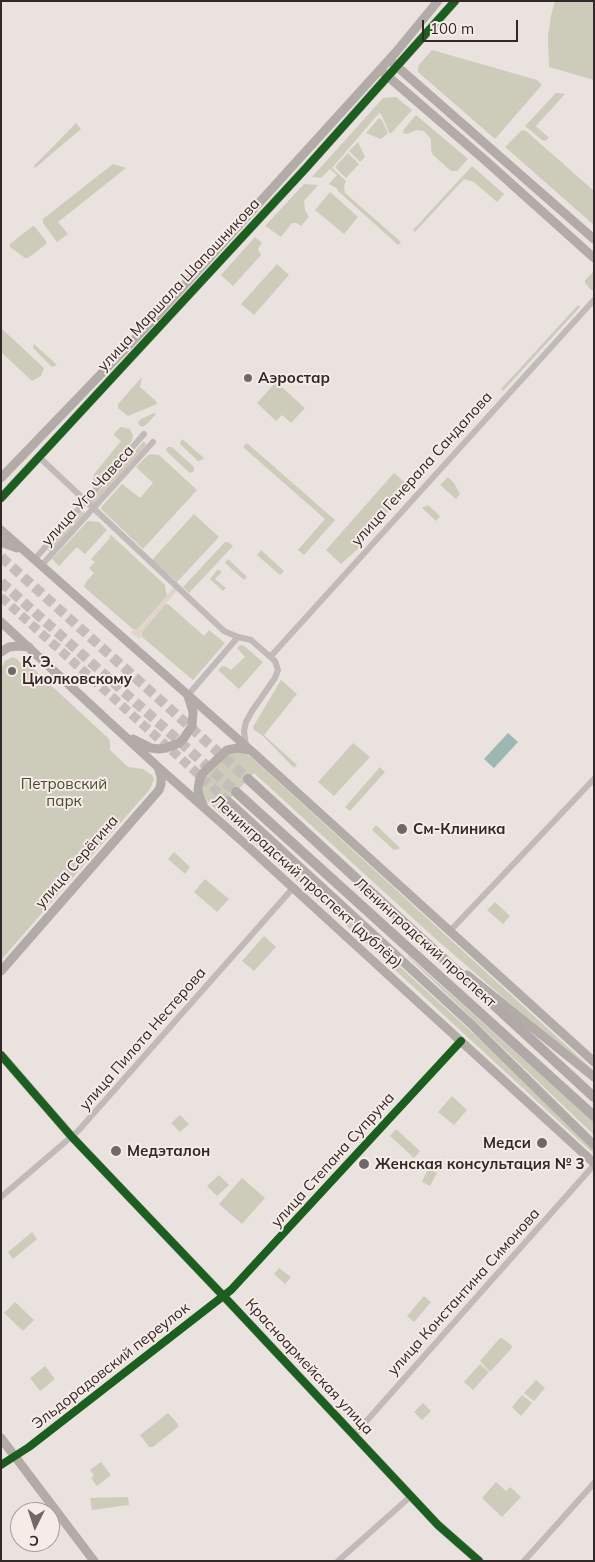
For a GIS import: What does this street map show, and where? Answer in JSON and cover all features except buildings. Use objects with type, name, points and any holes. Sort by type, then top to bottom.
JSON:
[{"type":"main road","name":"Ленинградский проспект","points":[[248,779],[594,1097]]},
{"type":"main road","name":"Ленинградский проспект","points":[[236,792],[594,1116]]},
{"type":"street","name":"улица Маршала Шапошникова","points":[[1,478],[150,324],[389,59],[438,1]]},
{"type":"street","name":"улица Маршала Шапошникова","points":[[1,498],[301,173],[455,1]]},
{"type":"street","points":[[389,59],[594,240]]},
{"type":"street","points":[[380,69],[594,258]]},
{"type":"street","name":"улица Генерала Сандалова","points":[[271,656],[594,300]]},
{"type":"street","name":"улица Уго Чавеса","points":[[34,560],[144,434]]},
{"type":"street","name":"улица Уго Чавеса","points":[[34,560],[94,508],[153,442]]},
{"type":"street","points":[[39,457],[224,631],[251,640],[276,661],[278,670],[275,678],[248,716],[244,731],[246,746]]},
{"type":"street","points":[[1,530],[246,746],[594,1062]]},
{"type":"street","points":[[1,542],[34,560]]},
{"type":"street","name":"Ленинградский проспект (дублёр)","points":[[1,622],[594,1164]]},
{"type":"street","points":[[188,695],[238,637]]},
{"type":"street","points":[[1,652],[9,647],[29,648]]},
{"type":"street","points":[[118,730],[151,748],[159,749],[173,746],[184,738],[192,726],[193,712],[188,695]]},
{"type":"street","points":[[208,811],[199,795],[198,783],[203,773],[221,753],[232,748],[250,750],[257,756]]},
{"type":"street","name":"улица Серёгина","points":[[1,971],[159,790],[162,784],[158,767]]},
{"type":"street","points":[[449,932],[594,779]]},
{"type":"street","name":"Ленинградский проспект (дублёр)","points":[[228,801],[471,1024],[594,1144]]},
{"type":"street","name":"улица Пилота Нестерова","points":[[1,1197],[78,1131],[293,888]]},
{"type":"street","points":[[424,940],[594,1077]]},
{"type":"street","name":"улица Степана Супруна","points":[[223,1296],[232,1290],[268,1252],[461,1041]]},
{"type":"street","name":"Красноармейская улица","points":[[1,1055],[72,1136],[354,1436],[445,1532],[479,1561]]},
{"type":"street","name":"улица Константина Симонова","points":[[354,1436],[594,1164]]},
{"type":"street","name":"Эльдорадовский переулок","points":[[1,1465],[29,1447],[223,1296]]},
{"type":"street","points":[[1,1438],[94,1561]]},
{"type":"street","points":[[524,1561],[594,1484]]},
{"type":"street","points":[[338,1561],[411,1496]]},
{"type":"green space","points":[[555,1],[594,1],[594,80],[549,67],[548,36]]},
{"type":"green space","points":[[432,50],[537,80],[541,86],[495,139],[418,72],[418,66]]},
{"type":"green space","points":[[556,93],[565,94],[536,126],[549,138],[545,141],[525,126]]},
{"type":"green space","points":[[396,97],[412,110],[390,134],[379,113],[332,168],[346,181],[344,186],[345,193],[401,242],[398,245],[338,189],[329,184],[337,175],[330,169],[321,178],[312,177],[383,98]]},
{"type":"green space","points":[[416,115],[468,159],[457,171],[451,171],[433,155],[431,139],[424,131],[416,130],[407,134],[403,133],[404,129]]},
{"type":"green space","points":[[379,118],[382,120],[388,133],[381,139],[366,133]]},
{"type":"green space","points":[[76,123],[81,129],[35,168],[34,166]]},
{"type":"green space","points":[[522,130],[526,131],[594,191],[594,225],[505,147]]},
{"type":"green space","points":[[358,142],[365,157],[360,162],[349,151]]},
{"type":"green space","points":[[348,153],[359,164],[346,178],[335,167]]},
{"type":"green space","points":[[113,164],[126,168],[58,222],[68,234],[57,242],[43,223],[43,219]]},
{"type":"green space","points":[[472,166],[504,194],[497,202],[474,182],[464,179],[415,232],[413,230]]},
{"type":"green space","points":[[304,184],[318,185],[304,201],[305,210],[309,217],[301,226],[297,223],[292,223],[281,237],[265,226]]},
{"type":"green space","points":[[330,192],[358,217],[344,234],[315,210]]},
{"type":"green space","points":[[33,226],[46,241],[46,244],[28,258],[25,258],[10,247],[10,244]]},
{"type":"green space","points":[[255,237],[262,243],[258,249],[261,255],[233,286],[221,275]]},
{"type":"green space","points":[[277,264],[289,275],[254,315],[241,304]]},
{"type":"green space","points":[[594,271],[594,289],[592,291],[585,283],[585,280]]},
{"type":"green space","points":[[578,305],[580,307],[503,391],[501,389]]},
{"type":"green space","points":[[1,328],[44,368],[41,376],[32,381],[1,352]]},
{"type":"green space","points":[[34,344],[57,365],[52,367],[33,348]]},
{"type":"green space","points":[[142,377],[140,387],[157,404],[128,416],[118,408],[118,404]]},
{"type":"green space","points":[[276,382],[305,408],[291,423],[282,415],[276,421],[257,403]]},
{"type":"green space","points":[[154,413],[156,414],[147,424],[142,427],[139,425],[138,422],[141,419]]},
{"type":"green space","points":[[121,427],[130,429],[133,435],[132,441],[95,483],[93,482],[94,474],[121,441],[114,435]]},
{"type":"green space","points":[[182,439],[204,458],[198,461],[181,445]]},
{"type":"green space","points":[[144,441],[146,445],[92,505],[89,502]]},
{"type":"green space","points":[[247,443],[335,520],[304,555],[298,550],[325,519],[243,447]]},
{"type":"green space","points":[[172,447],[194,467],[194,471],[190,473],[167,452],[166,449]]},
{"type":"green space","points":[[148,455],[159,455],[197,490],[143,549],[101,509],[122,484],[140,498],[153,483],[136,467]]},
{"type":"green space","points":[[394,473],[410,487],[362,541],[361,546],[341,564],[326,550]]},
{"type":"green space","points":[[448,477],[460,494],[456,499],[440,485]]},
{"type":"green space","points":[[428,505],[440,516],[436,521],[422,508]]},
{"type":"green space","points":[[81,510],[85,513],[50,552],[47,549]]},
{"type":"green space","points":[[194,514],[219,537],[177,582],[152,560]]},
{"type":"green space","points":[[88,521],[99,522],[107,530],[85,554],[77,547],[59,566],[52,559]]},
{"type":"green space","points":[[111,535],[165,585],[167,596],[138,629],[133,629],[84,587],[94,573],[89,568],[95,562],[91,559]]},
{"type":"green space","points":[[225,542],[233,546],[189,593],[183,587]]},
{"type":"green space","points":[[261,550],[284,571],[280,575],[257,555]]},
{"type":"green space","points":[[228,559],[247,577],[244,580],[225,563]]},
{"type":"green space","points":[[218,569],[222,572],[215,579],[226,588],[223,591],[210,579]]},
{"type":"green space","points":[[165,604],[168,604],[204,636],[209,630],[225,643],[193,680],[142,637],[142,632]]},
{"type":"green space","points":[[243,645],[263,662],[239,689],[218,670],[222,666],[231,670],[245,657],[237,648]]},
{"type":"green space","name":"Петровский парк","points":[[12,657],[17,659],[22,665],[28,664],[108,738],[110,750],[128,767],[143,769],[152,775],[154,779],[150,789],[1,960],[1,670],[4,662]]},
{"type":"green space","points":[[281,680],[297,694],[264,735],[297,765],[294,768],[253,727]]},
{"type":"green space","points":[[353,743],[370,757],[334,796],[318,782]]},
{"type":"green space","points":[[242,752],[251,757],[594,1071],[594,1073],[429,933],[254,773],[223,806],[509,1066],[594,1151],[594,1154],[367,944],[210,804],[202,793],[204,779],[228,753]]},
{"type":"green space","points":[[380,767],[385,772],[350,811],[345,807]]},
{"type":"green space","points":[[376,825],[399,849],[394,850],[372,830]]},
{"type":"green space","points":[[174,852],[190,867],[185,874],[168,859]]},
{"type":"green space","points":[[205,879],[229,899],[217,912],[194,892]]},
{"type":"green space","points":[[495,902],[510,916],[503,924],[487,910]]},
{"type":"green space","points":[[264,936],[276,947],[254,971],[242,961]]},
{"type":"green space","points":[[408,957],[594,1122],[594,1135]]},
{"type":"green space","points":[[452,1096],[467,1110],[454,1125],[438,1112]]},
{"type":"green space","points":[[180,1115],[189,1124],[180,1132],[171,1123]]},
{"type":"green space","points":[[396,1129],[420,1151],[414,1158],[390,1136]]},
{"type":"green space","points":[[428,1169],[437,1173],[430,1186],[422,1182]]},
{"type":"green space","points":[[219,1175],[229,1185],[217,1196],[207,1186]]},
{"type":"green space","points":[[242,1178],[265,1198],[242,1224],[219,1204]]},
{"type":"green space","points":[[32,1232],[37,1239],[13,1259],[8,1252]]},
{"type":"green space","points":[[279,1268],[291,1277],[285,1284],[274,1274]]},
{"type":"green space","points":[[424,1296],[431,1302],[414,1322],[407,1316]]},
{"type":"green space","points":[[15,1302],[34,1320],[23,1331],[4,1313]]},
{"type":"green space","points":[[500,1338],[512,1346],[511,1349],[489,1371],[480,1361]]},
{"type":"green space","points":[[480,1364],[489,1372],[473,1390],[464,1382]]},
{"type":"green space","points":[[45,1366],[55,1379],[40,1391],[30,1378]]},
{"type":"green space","points":[[536,1380],[545,1388],[534,1401],[524,1393]]},
{"type":"green space","points":[[522,1395],[532,1403],[521,1416],[512,1407]]},
{"type":"green space","points":[[423,1403],[431,1411],[422,1420],[414,1412]]},
{"type":"green space","points":[[168,1413],[178,1424],[178,1427],[153,1447],[149,1447],[140,1435]]},
{"type":"green space","points":[[101,1462],[111,1475],[97,1486],[91,1478],[94,1475],[90,1470]]},
{"type":"green space","points":[[496,1482],[506,1491],[510,1487],[521,1497],[502,1517],[482,1498]]},
{"type":"green space","points":[[128,1497],[129,1505],[92,1510],[90,1498]]},
{"type":"shaded area","points":[[176,585],[179,588],[142,632],[142,636],[139,639],[131,633],[134,629],[139,629]]},
{"type":"water","points":[[508,733],[518,742],[494,768],[484,759]]},
{"type":"tunnel","points":[[1,557],[248,779]]},
{"type":"tunnel","points":[[1,582],[236,792]]},
{"type":"tunnel","points":[[1,597],[228,801]]},
{"type":"cycle path","points":[[1,498],[306,168],[455,1]]},
{"type":"cycle path","points":[[1,1465],[29,1447],[231,1290],[461,1041]]},
{"type":"cycle path","points":[[1,1055],[72,1137],[438,1525],[479,1561]]},
{"type":"place","name":"Аэростар","points":[[248,378]]},
{"type":"place","name":"К. Э. Циолковскому","points":[[12,671]]},
{"type":"place","name":"См-Клиника","points":[[402,829]]},
{"type":"place","name":"Медси","points":[[542,1143]]},
{"type":"place","name":"Медэталон","points":[[116,1151]]},
{"type":"place","name":"Женская консультация № 3","points":[[364,1164]]}]
